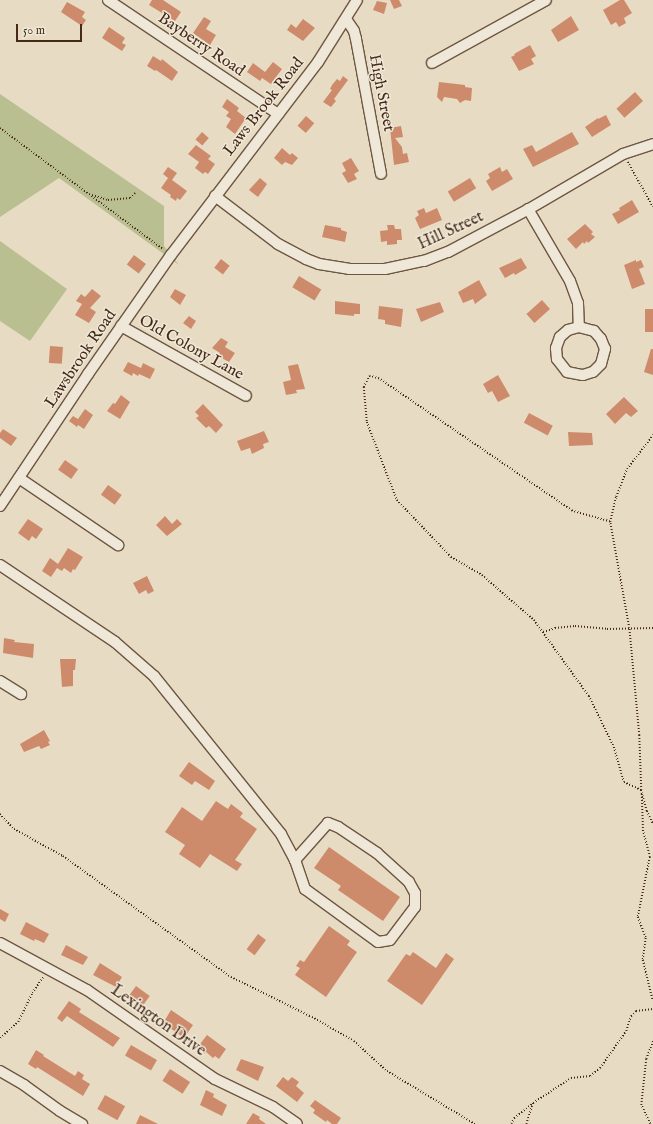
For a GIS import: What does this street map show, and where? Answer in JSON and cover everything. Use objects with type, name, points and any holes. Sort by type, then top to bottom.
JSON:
[{"type":"street","name":"Bayberry Road","points":[[108,0],[278,114]]},
{"type":"street","name":"Laws Brook Road","points":[[190,230],[318,62],[357,0]]},
{"type":"street","points":[[432,63],[546,0]]},
{"type":"street","name":"High Street","points":[[346,19],[356,38],[381,174]]},
{"type":"street","name":"Hill Street","points":[[215,196],[291,252],[319,264],[367,270],[398,267],[436,257],[462,246],[623,154],[653,144]]},
{"type":"street","points":[[528,209],[570,280],[578,303],[579,327]]},
{"type":"street","name":"Lawsbrook Road","points":[[0,506],[121,326],[190,230]]},
{"type":"street","name":"Old Colony Lane","points":[[121,326],[246,396]]},
{"type":"street","points":[[579,327],[594,331],[601,339],[605,349],[601,364],[593,372],[583,375],[572,374],[563,368],[556,353],[558,342],[564,333],[579,327]]},
{"type":"street","points":[[19,478],[118,545]]},
{"type":"street","points":[[0,566],[115,642],[154,676],[281,834],[295,860],[305,890],[378,942],[390,940],[415,906],[415,893],[409,882],[377,852],[338,826],[328,823],[295,860]]},
{"type":"street","points":[[0,681],[21,694]]},
{"type":"street","name":"Lexington Drive","points":[[0,943],[93,994],[215,1079],[273,1107],[297,1124]]},
{"type":"street","points":[[0,1071],[24,1085],[60,1111],[82,1124]]},
{"type":"path","points":[[0,128],[171,255]]},
{"type":"path","points":[[623,154],[653,207]]},
{"type":"path","points":[[90,194],[108,200],[130,198],[135,193]]},
{"type":"path","points":[[610,522],[572,511],[379,379],[370,376],[364,387],[367,422],[397,500],[451,557],[482,575],[534,620],[589,696],[614,747],[624,782],[641,790],[653,824]]},
{"type":"path","points":[[653,435],[627,469],[616,497],[610,522],[629,628],[639,735],[643,830],[650,857],[638,917],[646,938],[643,960],[653,1001]]},
{"type":"path","points":[[542,632],[575,626],[606,629],[653,628]]},
{"type":"path","points":[[0,814],[14,829],[63,856],[231,977],[312,1017],[354,1041],[386,1070],[475,1124]]},
{"type":"path","points":[[0,1038],[18,1022],[32,993],[48,969]]},
{"type":"path","points":[[511,1124],[514,1118],[571,1078],[590,1076],[600,1068],[626,1031],[631,1016],[636,1011],[653,1009]]},
{"type":"path","points":[[650,1124],[641,1105],[646,1059],[653,1041]]},
{"type":"path","points":[[526,1124],[534,1103]]},
{"type":"green space","points":[[0,94],[164,206],[164,246],[179,265],[59,178],[0,217]]},
{"type":"green space","points":[[0,241],[67,289],[30,341],[0,321]]},
{"type":"building","points":[[152,0],[163,0],[181,12],[175,21],[149,5]]},
{"type":"building","points":[[390,0],[399,0],[402,6],[394,9]]},
{"type":"building","points":[[620,0],[624,0],[632,13],[624,18],[626,23],[619,27],[616,22],[611,25],[603,10]]},
{"type":"building","points":[[377,1],[387,3],[384,14],[373,10]]},
{"type":"building","points":[[67,2],[85,12],[82,17],[86,20],[82,26],[61,12]]},
{"type":"building","points":[[571,16],[579,30],[558,42],[551,30]]},
{"type":"building","points":[[204,17],[211,21],[206,29],[216,35],[210,45],[193,33]]},
{"type":"building","points":[[303,19],[315,28],[303,41],[287,30],[291,24],[296,28]]},
{"type":"building","points":[[109,27],[125,38],[122,43],[126,45],[122,51],[102,38]]},
{"type":"building","points":[[530,45],[536,56],[531,59],[534,64],[519,71],[511,57]]},
{"type":"building","points":[[153,56],[161,61],[162,59],[178,72],[172,81],[156,70],[155,71],[147,66]]},
{"type":"building","points":[[273,62],[282,69],[271,84],[262,78],[260,81],[247,72],[253,63],[265,72]]},
{"type":"building","points":[[343,76],[348,80],[334,99],[336,101],[331,107],[323,102],[332,90],[330,89],[332,85],[337,79],[340,81]]},
{"type":"building","points":[[439,82],[465,85],[465,87],[472,88],[471,101],[465,100],[460,103],[457,99],[444,97],[442,102],[437,97]]},
{"type":"building","points":[[635,92],[643,101],[624,118],[616,109]]},
{"type":"building","points":[[227,99],[239,108],[237,111],[246,118],[235,134],[226,127],[231,119],[226,116],[229,112],[222,107]]},
{"type":"building","points":[[606,115],[611,125],[592,137],[585,127],[598,118]]},
{"type":"building","points":[[306,116],[314,123],[306,133],[297,126]]},
{"type":"building","points":[[401,126],[403,137],[395,138],[402,147],[403,154],[407,153],[409,162],[394,165],[390,128]]},
{"type":"building","points":[[202,132],[209,138],[202,145],[195,140]]},
{"type":"building","points":[[572,132],[579,144],[533,167],[523,149],[532,145],[536,152]]},
{"type":"building","points":[[196,145],[211,156],[208,159],[215,164],[208,174],[205,172],[203,174],[195,168],[199,162],[188,154]]},
{"type":"building","points":[[282,148],[290,155],[292,153],[298,158],[292,165],[285,162],[282,165],[274,158]]},
{"type":"building","points":[[351,158],[359,171],[354,174],[357,179],[348,183],[342,173],[346,171],[342,163]]},
{"type":"building","points":[[168,167],[177,173],[172,180],[187,191],[180,200],[177,198],[176,201],[170,197],[171,195],[161,188],[168,178],[163,174]]},
{"type":"building","points":[[500,167],[502,172],[507,169],[513,179],[492,191],[486,181],[490,178],[488,174]]},
{"type":"building","points":[[260,178],[267,184],[258,197],[249,190]]},
{"type":"building","points":[[470,178],[476,188],[454,202],[448,191]]},
{"type":"building","points":[[632,200],[639,212],[618,224],[612,214],[620,210],[619,208]]},
{"type":"building","points":[[424,208],[426,213],[437,208],[442,220],[420,229],[415,218],[419,215],[417,211]]},
{"type":"building","points":[[585,224],[593,232],[591,234],[595,237],[588,243],[587,241],[584,244],[583,242],[576,249],[567,239]]},
{"type":"building","points":[[325,225],[341,228],[341,230],[347,232],[345,242],[322,237]]},
{"type":"building","points":[[387,225],[394,225],[395,229],[401,229],[402,240],[397,240],[397,244],[387,245],[387,241],[381,242],[380,231],[388,230]]},
{"type":"building","points":[[134,255],[146,264],[139,274],[127,265]]},
{"type":"building","points":[[521,258],[527,268],[515,275],[514,273],[505,278],[499,268]]},
{"type":"building","points":[[221,259],[230,266],[223,274],[214,268]]},
{"type":"building","points":[[636,260],[636,262],[641,260],[644,267],[639,269],[645,284],[632,289],[624,265]]},
{"type":"building","points":[[299,276],[321,289],[315,301],[292,287]]},
{"type":"building","points":[[479,280],[487,295],[475,304],[473,299],[463,303],[458,292]]},
{"type":"building","points":[[92,289],[101,296],[90,308],[96,312],[89,323],[75,315],[82,304],[76,301],[81,294],[85,297]]},
{"type":"building","points":[[175,289],[186,295],[180,305],[170,297]]},
{"type":"building","points":[[542,300],[550,309],[534,323],[526,314]]},
{"type":"building","points":[[335,301],[360,304],[360,314],[354,314],[354,316],[335,314]]},
{"type":"building","points":[[440,302],[444,312],[421,322],[416,309]]},
{"type":"building","points":[[379,306],[403,309],[401,327],[385,324],[385,320],[378,319]]},
{"type":"building","points":[[645,309],[653,309],[653,332],[645,332]]},
{"type":"building","points":[[189,316],[196,321],[191,329],[183,323]]},
{"type":"building","points":[[221,338],[228,342],[225,347],[235,353],[229,362],[218,356],[220,353],[212,348]]},
{"type":"building","points":[[50,346],[63,347],[62,364],[49,363]]},
{"type":"building","points":[[651,349],[653,349],[653,375],[644,372]]},
{"type":"building","points":[[128,362],[141,368],[143,363],[155,369],[150,379],[133,373],[132,376],[123,371]]},
{"type":"building","points":[[298,364],[305,389],[296,390],[297,393],[286,395],[283,382],[291,380],[288,366]]},
{"type":"building","points":[[498,375],[510,396],[498,402],[492,391],[488,393],[483,384]]},
{"type":"building","points":[[121,395],[130,402],[120,419],[107,411],[113,403],[115,404]]},
{"type":"building","points":[[624,397],[638,411],[631,417],[626,413],[615,424],[606,414]]},
{"type":"building","points":[[203,404],[223,425],[216,433],[209,426],[206,428],[196,418],[199,416],[195,412]]},
{"type":"building","points":[[85,409],[93,415],[84,429],[78,425],[77,427],[69,421],[73,416],[78,419]]},
{"type":"building","points":[[529,413],[553,426],[548,435],[524,423]]},
{"type":"building","points":[[3,429],[17,438],[11,446],[0,438],[0,433]]},
{"type":"building","points":[[264,431],[269,442],[263,444],[264,448],[252,454],[250,448],[241,451],[237,441]]},
{"type":"building","points":[[568,432],[592,433],[593,445],[569,446]]},
{"type":"building","points":[[65,460],[78,469],[71,479],[58,470]]},
{"type":"building","points":[[108,485],[122,495],[115,505],[101,495]]},
{"type":"building","points":[[165,516],[172,524],[177,519],[182,524],[167,536],[156,525]]},
{"type":"building","points":[[28,519],[43,529],[36,539],[32,536],[29,541],[18,533]]},
{"type":"building","points":[[68,548],[83,557],[75,570],[73,569],[71,573],[64,568],[62,571],[57,568],[51,577],[42,571],[50,558],[58,564]]},
{"type":"building","points":[[147,576],[154,591],[148,594],[146,590],[139,594],[133,583]]},
{"type":"building","points":[[4,638],[15,640],[14,642],[34,644],[33,658],[3,653]]},
{"type":"building","points":[[60,659],[76,659],[75,670],[73,670],[73,686],[62,687]]},
{"type":"building","points":[[44,730],[50,741],[48,742],[50,745],[41,749],[39,746],[24,752],[20,744]]},
{"type":"building","points":[[189,762],[215,781],[209,790],[195,781],[192,785],[179,776]]},
{"type":"building","points":[[216,801],[228,809],[231,804],[243,813],[240,817],[257,829],[235,860],[242,864],[237,871],[210,854],[200,868],[179,854],[185,845],[165,832],[182,807],[202,821]]},
{"type":"building","points":[[329,847],[400,897],[383,921],[338,890],[341,886],[314,868]]},
{"type":"building","points":[[0,909],[9,914],[5,922],[0,919]]},
{"type":"building","points":[[26,922],[49,934],[44,943],[35,939],[34,941],[20,934]]},
{"type":"building","points":[[329,926],[350,941],[347,945],[357,952],[326,997],[295,975],[300,968],[296,966],[300,960],[304,962]]},
{"type":"building","points":[[258,934],[266,940],[255,955],[247,949]]},
{"type":"building","points":[[66,945],[88,957],[83,965],[61,955]]},
{"type":"building","points":[[413,952],[436,968],[446,953],[454,959],[422,1005],[387,981],[406,954],[410,956]]},
{"type":"building","points":[[100,963],[122,977],[116,987],[93,975]]},
{"type":"building","points":[[136,986],[150,996],[143,1006],[129,996]]},
{"type":"building","points":[[69,1001],[81,1009],[79,1012],[120,1038],[113,1047],[67,1016],[62,1022],[57,1018]]},
{"type":"building","points":[[171,1010],[193,1025],[184,1038],[170,1028],[172,1025],[165,1020]]},
{"type":"building","points":[[207,1035],[226,1049],[219,1059],[215,1056],[213,1058],[206,1052],[204,1054],[197,1048]]},
{"type":"building","points":[[131,1045],[157,1060],[151,1070],[125,1055]]},
{"type":"building","points":[[36,1050],[75,1076],[78,1071],[84,1075],[82,1079],[90,1084],[83,1096],[37,1067],[36,1069],[28,1064]]},
{"type":"building","points":[[241,1059],[264,1067],[258,1081],[236,1070]]},
{"type":"building","points":[[170,1069],[190,1082],[183,1094],[162,1081]]},
{"type":"building","points":[[283,1077],[288,1081],[292,1077],[299,1082],[296,1086],[304,1093],[297,1102],[276,1086]]},
{"type":"building","points":[[206,1090],[214,1094],[213,1097],[227,1105],[222,1116],[200,1105]]},
{"type":"building","points":[[105,1095],[125,1106],[117,1120],[97,1109]]},
{"type":"building","points":[[315,1100],[341,1118],[337,1124],[332,1124],[327,1120],[326,1122],[313,1113],[315,1110],[310,1106]]},
{"type":"building","points":[[253,1113],[260,1117],[259,1119],[266,1124],[246,1124]]},
{"type":"building","points":[[140,1115],[158,1124],[136,1124]]}]
